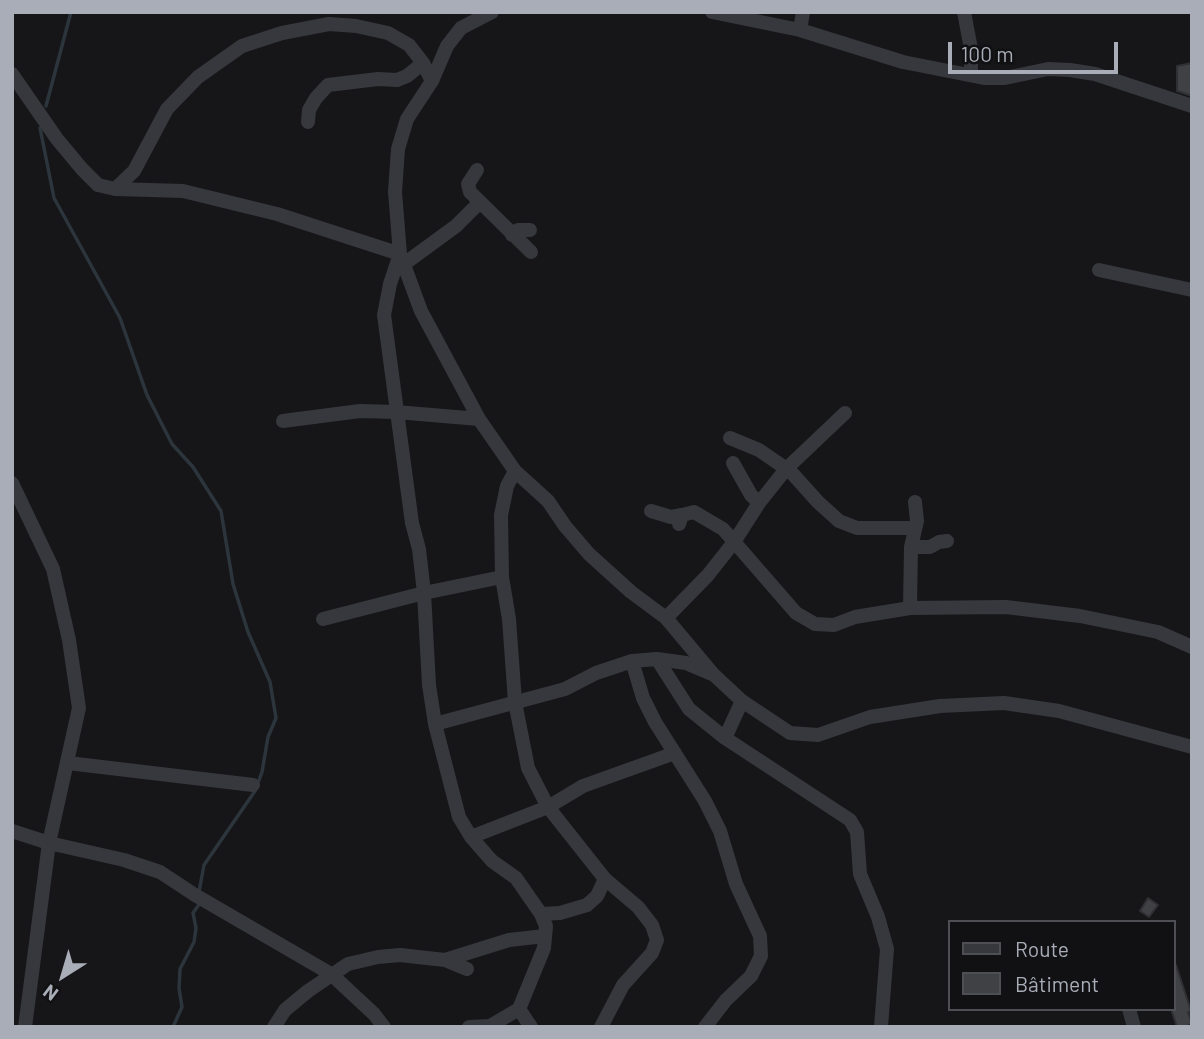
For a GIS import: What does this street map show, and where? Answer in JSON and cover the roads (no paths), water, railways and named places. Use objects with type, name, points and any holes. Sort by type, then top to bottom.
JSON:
[{"type":"street","points":[[492,12],[461,28],[447,46],[432,81],[407,119],[398,149],[395,192],[402,259],[421,311],[479,419],[515,471],[548,501],[589,554],[631,592],[666,618],[713,674],[742,701],[790,733],[818,735],[870,717],[940,706],[1004,702],[1059,711],[1192,747]]},
{"type":"street","points":[[713,12],[800,30],[903,62],[971,75],[1005,78],[1048,69],[1070,69],[1192,106]]},
{"type":"street","points":[[800,30],[803,12]]},
{"type":"street","points":[[964,12],[971,50],[971,75]]},
{"type":"street","points":[[115,188],[134,171],[167,109],[198,77],[242,46],[282,33],[329,24],[356,26],[388,33],[409,45],[423,63],[432,81]]},
{"type":"street","points":[[308,122],[309,110],[328,85],[378,79],[397,80],[407,76],[423,63]]},
{"type":"street","points":[[12,74],[57,139],[98,186],[183,191],[278,214],[402,259]]},
{"type":"street","points":[[477,170],[468,184],[470,192],[489,205],[512,235],[531,252]]},
{"type":"street","points":[[469,1027],[490,1026],[519,1010],[544,948],[546,926],[541,914],[516,878],[492,861],[471,837],[459,817],[435,724],[429,685],[419,549],[412,523],[384,315],[390,284],[402,259],[489,205]]},
{"type":"street","points":[[512,235],[518,230],[530,230]]},
{"type":"street","points":[[1099,270],[1192,290]]},
{"type":"street","points":[[282,421],[328,413],[396,412],[479,419]]},
{"type":"street","points":[[666,618],[708,575],[786,469],[845,413]]},
{"type":"street","points":[[730,438],[758,450],[786,469],[839,521],[857,528],[915,528]]},
{"type":"street","points":[[733,463],[751,495],[759,503]]},
{"type":"street","points":[[515,471],[508,486],[501,515],[502,577],[509,619],[515,702],[528,768],[548,807],[605,879],[638,907],[652,925],[657,940],[652,953],[623,985],[601,1027]]},
{"type":"street","points":[[12,483],[53,569],[69,640],[79,708],[49,843],[25,1027]]},
{"type":"street","points":[[911,608],[911,547],[917,511],[915,502]]},
{"type":"street","points":[[651,511],[681,520],[694,512],[723,529],[796,613],[815,624],[834,625],[855,617],[911,608],[1006,607],[1080,616],[1158,632],[1192,647]]},
{"type":"street","points":[[911,547],[930,547],[947,541]]},
{"type":"street","points":[[323,619],[424,593],[502,577]]},
{"type":"street","points":[[435,724],[565,689],[596,673],[632,661],[657,659],[685,663],[713,674]]},
{"type":"street","points":[[657,659],[689,709],[724,738],[775,773],[834,807],[850,820],[857,832],[860,874],[878,917],[887,949],[881,1027]]},
{"type":"street","points":[[632,661],[643,698],[705,801],[719,831],[736,884],[760,936],[761,956],[751,976],[726,1000],[705,1027]]},
{"type":"street","points":[[724,738],[742,701]]},
{"type":"street","points":[[471,837],[548,807],[583,786],[675,753]]},
{"type":"street","points":[[68,763],[253,785]]},
{"type":"street","points":[[12,831],[160,872],[331,975],[374,1014],[384,1027]]},
{"type":"street","points":[[541,914],[561,913],[587,905],[597,896],[605,879]]},
{"type":"street","points":[[445,960],[509,940],[545,936]]},
{"type":"street","points":[[274,1027],[285,1010],[348,964],[378,957],[400,956],[445,960],[467,969]]},
{"type":"street","points":[[519,1010],[531,1027]]},
{"type":"waterway","points":[[46,106],[71,12]]},
{"type":"waterway","points":[[40,128],[54,198],[120,318],[147,395],[172,444],[193,467],[221,511],[233,584],[248,632],[270,682],[276,718],[268,737],[262,772],[255,791],[204,865],[199,892]]},
{"type":"waterway","points":[[173,1027],[182,1007],[180,969],[194,942],[196,928],[193,913],[200,903]]}]
